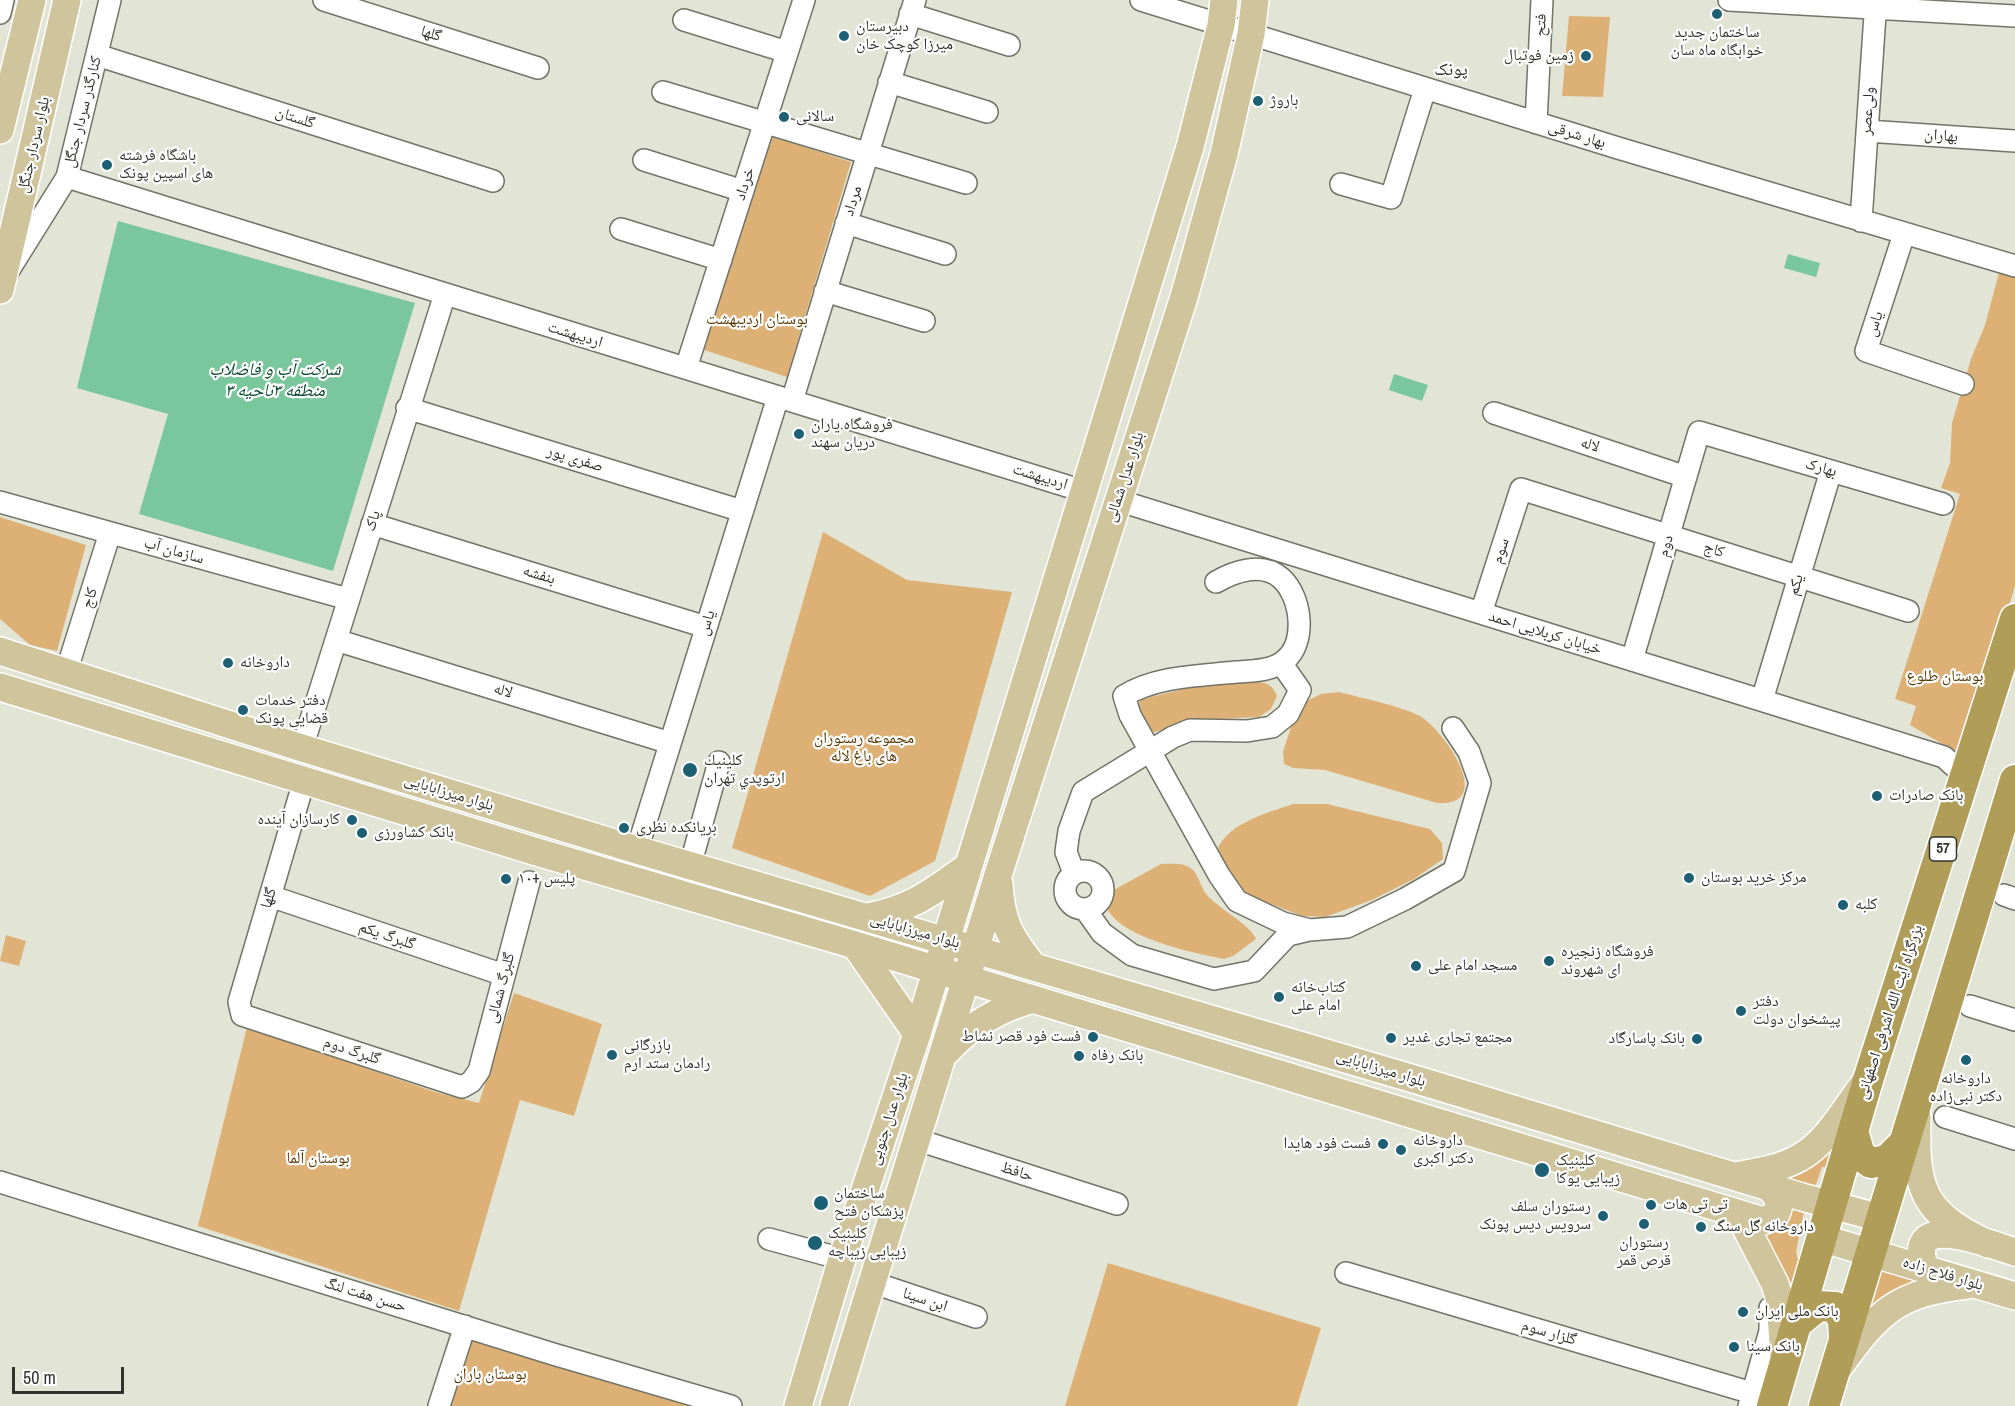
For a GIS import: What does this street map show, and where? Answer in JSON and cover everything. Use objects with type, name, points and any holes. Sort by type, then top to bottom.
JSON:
[{"type":"highway","name":"بزرگراه آیت الله اشرفی اصفهانی","points":[[1758,1402],[1785,1364],[1869,1077],[2015,619]]},
{"type":"highway","points":[[1824,1406],[1917,1095],[2015,780]]},
{"type":"highway","points":[[1853,1131],[1860,1155],[1871,1163],[1887,1160],[1903,1144]]},
{"type":"highway","points":[[1797,1323],[1818,1306],[1835,1307],[1843,1320],[1844,1338]]},
{"type":"main road","points":[[0,130],[32,0]]},
{"type":"main road","name":"بلوار سردار جنگل","points":[[2,284],[67,0]]},
{"type":"main road","name":"بلوار عدل شمالی","points":[[967,979],[1117,500],[1184,297],[1224,154],[1251,34],[1255,0]]},
{"type":"main road","points":[[945,939],[1190,147],[1222,12]]},
{"type":"main road","points":[[0,633],[34,661]]},
{"type":"main road","name":"بلوار میرزابابایی","points":[[0,651],[302,748],[690,866],[945,939],[1769,1187],[1880,1218]]},
{"type":"main road","name":"بلوار میرزابابایی","points":[[0,687],[304,781],[855,945],[1763,1221],[1775,1216],[1780,1207],[1779,1197],[1769,1187]]},
{"type":"main road","points":[[0,698],[45,702]]},
{"type":"main road","points":[[866,917],[899,911],[931,894],[967,867]]},
{"type":"main road","points":[[999,872],[1000,906],[1011,939],[1033,966]]},
{"type":"main road","name":"بلوار عدل جنوبی","points":[[798,1406],[842,1259],[917,1034],[945,939]]},
{"type":"main road","points":[[855,945],[917,1034]]},
{"type":"main road","name":"بلوار عدل جنوبی","points":[[834,1406],[967,979]]},
{"type":"main road","points":[[944,1054],[967,1029],[1010,1005],[1034,999]]},
{"type":"main road","points":[[1735,1176],[1766,1171],[1799,1158],[1824,1135],[1869,1077]]},
{"type":"main road","points":[[1917,1095],[1916,1152],[1920,1177],[1927,1197],[1942,1218],[1956,1229],[1988,1244]]},
{"type":"main road","points":[[1739,1214],[1764,1260],[1780,1301],[1785,1364]]},
{"type":"main road","points":[[1925,1269],[1920,1256],[1921,1246],[1926,1238],[1935,1234],[1955,1235],[2015,1252]]},
{"type":"main road","name":"بلوار فلاح زاده","points":[[1821,1238],[2015,1296]]},
{"type":"main road","points":[[1833,1375],[1874,1320],[1889,1309],[1933,1289],[1976,1284]]},
{"type":"street","points":[[0,13],[3,0]]},
{"type":"street","name":"کنارگذر سردار جنگل","points":[[2,284],[67,177],[110,0]]},
{"type":"street","name":"گلها","points":[[324,0],[538,68]]},
{"type":"street","name":"خرداد","points":[[686,368],[804,0]]},
{"type":"street","name":"بهار شرقی","points":[[1141,0],[1222,12],[1251,34],[1536,123],[2015,266]]},
{"type":"street","name":"فتح","points":[[1536,123],[1542,0]]},
{"type":"street","points":[[1729,0],[1875,4],[2015,16]]},
{"type":"street","name":"ولی‌عصر","points":[[1861,221],[1875,4]]},
{"type":"street","points":[[913,7],[1009,45]]},
{"type":"street","name":"مرداد","points":[[785,399],[825,291],[913,7]]},
{"type":"street","points":[[684,20],[788,51]]},
{"type":"street","name":"گلستان","points":[[97,55],[493,181]]},
{"type":"street","points":[[889,82],[987,112]]},
{"type":"street","points":[[1341,184],[1391,198],[1425,89]]},
{"type":"street","points":[[663,92],[966,183]]},
{"type":"street","name":"بهاران","points":[[1867,131],[2015,141]]},
{"type":"street","points":[[644,160],[743,191]]},
{"type":"street","name":"اردیبهشت","points":[[67,177],[1083,491]]},
{"type":"street","points":[[846,223],[945,254]]},
{"type":"street","points":[[621,229],[721,260]]},
{"type":"street","name":"یاس","points":[[1904,234],[1866,351],[1963,384]]},
{"type":"street","points":[[825,291],[924,321]]},
{"type":"street","name":"پاک","points":[[302,748],[445,294]]},
{"type":"street","name":"یاس","points":[[637,850],[742,511],[785,399]]},
{"type":"street","name":"صفری پور","points":[[408,408],[742,511]]},
{"type":"street","name":"لاله","points":[[1494,413],[1686,477]]},
{"type":"street","name":"دوم","points":[[1632,660],[1699,432]]},
{"type":"street","name":"بهارک","points":[[1699,432],[1943,504]]},
{"type":"street","name":"یکم","points":[[1762,700],[1831,471]]},
{"type":"street","name":"کاج","points":[[1521,489],[1908,611]]},
{"type":"street","name":"سوم","points":[[1481,613],[1521,489]]},
{"type":"street","name":"خیابان کربلایی احمد","points":[[1117,500],[1944,757],[1966,777]]},
{"type":"street","name":"سازمان آب","points":[[0,502],[348,599]]},
{"type":"street","name":"بنفشه","points":[[372,524],[706,627]]},
{"type":"street","name":"کاج","points":[[69,663],[110,533]]},
{"type":"street","points":[[1291,595],[1301,557]]},
{"type":"street","points":[[1216,582],[1231,574],[1257,570],[1281,578],[1291,595],[1299,617],[1300,637],[1290,656],[1281,663],[1258,670],[1187,677],[1152,684],[1124,696],[1130,715],[1219,875],[1237,901],[1283,923],[1310,930]]},
{"type":"street","name":"لاله","points":[[336,640],[670,742]]},
{"type":"street","points":[[1074,873],[1066,852],[1069,831],[1083,792],[1173,736],[1190,730],[1247,731],[1272,727],[1288,714],[1300,690],[1281,663]]},
{"type":"street","points":[[1091,907],[1102,933],[1132,955],[1214,979],[1254,971],[1288,935],[1310,930],[1347,927],[1405,900],[1454,871],[1480,783],[1469,752],[1453,729]]},
{"type":"street","points":[[690,866],[719,762]]},
{"type":"street","name":"گلها","points":[[242,1015],[238,1002],[304,781]]},
{"type":"street","points":[[1091,907],[1104,893],[1101,880],[1092,872],[1074,873],[1066,883],[1066,896],[1073,906],[1091,907],[1137,944],[1212,965],[1227,966],[1255,954],[1283,923]]},
{"type":"street","name":"گلبرگ شمالی","points":[[462,1087],[471,1083],[479,1071],[529,882]]},
{"type":"street","name":"گلبرگ یکم","points":[[270,896],[504,975]]},
{"type":"street","points":[[1970,1006],[2015,1020]]},
{"type":"street","name":"گلبرگ دوم","points":[[242,1015],[462,1087]]},
{"type":"street","points":[[1945,1117],[2015,1139]]},
{"type":"street","name":"حافظ","points":[[918,1140],[1117,1204]]},
{"type":"street","name":"حسن هفت لنگ","points":[[0,1182],[731,1406]]},
{"type":"street","points":[[769,1239],[842,1259]]},
{"type":"street","points":[[1758,1402],[1770,1331],[1764,1260]]},
{"type":"street","name":"گلزار سوم","points":[[1346,1273],[1758,1402]]},
{"type":"street","name":"ابن سینا","points":[[874,1283],[976,1317]]},
{"type":"street","points":[[439,1406],[465,1326]]},
{"type":"green space","name":"زمین فوتبال","points":[[1569,16],[1610,17],[1603,97],[1562,96]]},
{"type":"green space","name":"بوستان اردیبهشت","points":[[771,136],[851,162],[787,377],[701,349]]},
{"type":"green space","name":"بوستان طلوع","points":[[1999,273],[2015,278],[2015,586],[1961,762],[1956,752],[1910,725],[1916,706],[1895,699],[1960,494],[1941,488],[1950,463],[1952,423],[1971,359],[1985,325]]},
{"type":"green space","points":[[0,517],[86,545],[57,651],[30,645],[0,619]]},
{"type":"green space","name":"مجموعه رستوران های باغ لاله","points":[[823,532],[907,580],[1012,592],[935,861],[870,896],[732,848]]},
{"type":"green space","points":[[1246,681],[1269,685],[1277,696],[1271,709],[1259,717],[1197,720],[1155,732],[1145,730],[1136,705],[1143,699],[1208,683]]},
{"type":"green space","points":[[1339,692],[1402,709],[1420,716],[1430,724],[1442,736],[1460,767],[1465,781],[1463,793],[1455,801],[1437,803],[1325,770],[1293,768],[1284,764],[1283,752],[1298,705],[1321,694]]},
{"type":"green space","points":[[1293,804],[1327,804],[1430,829],[1442,843],[1443,859],[1414,879],[1372,900],[1325,917],[1302,916],[1240,892],[1215,857],[1219,846],[1235,828],[1258,816]]},
{"type":"green space","points":[[1161,864],[1190,867],[1207,895],[1248,928],[1256,939],[1233,956],[1224,959],[1155,941],[1121,924],[1110,913],[1105,901],[1112,891]]},
{"type":"green space","points":[[6,935],[26,941],[19,966],[0,961]]},
{"type":"green space","name":"بوستان آلما","points":[[514,993],[602,1024],[574,1116],[520,1100],[459,1311],[198,1226],[247,1027],[435,1092],[479,1103]]},
{"type":"green space","points":[[1842,1121],[1827,1167],[1822,1167],[1814,1190],[1765,1178]]},
{"type":"green space","points":[[1789,1210],[1804,1211],[1796,1252],[1798,1260],[1785,1322],[1757,1231]]},
{"type":"green space","points":[[1108,1263],[1321,1328],[1297,1406],[1065,1406]]},
{"type":"green space","points":[[1880,1270],[1930,1283],[1868,1320],[1869,1291],[1874,1295]]},
{"type":"green space","name":"بوستان باران","points":[[471,1338],[690,1406],[448,1406]]},
{"type":"water","name":"شرکت آب و فاضلاب منطقه ۳ناحیه ۳","points":[[118,221],[415,303],[333,571],[139,514],[168,414],[77,388]]},
{"type":"water","points":[[1788,254],[1820,263],[1816,277],[1784,268]]},
{"type":"water","points":[[1394,374],[1428,385],[1422,401],[1389,390]]},
{"type":"place","name":"ساختمان جدید خوابگاه ماه سان","points":[[1717,14]]},
{"type":"place","name":"دبیرستان میرزا کوچک خان","points":[[844,36]]},
{"type":"place","name":"زمین فوتبال","points":[[1586,56]]},
{"type":"place","name":"باروژ","points":[[1258,101]]},
{"type":"place","name":"سالانی","points":[[784,117]]},
{"type":"place","name":"باشگاه فرشته های اسپین پونک","points":[[107,165]]},
{"type":"place","name":"فروشگاه یاران دریان سهند","points":[[799,434]]},
{"type":"place","name":"داروخانه","points":[[228,663]]},
{"type":"place","name":"دفتر خدمات قضایی پونک","points":[[243,710]]},
{"type":"place","name":"كلينيك ارتوپدي تهران","points":[[690,770]]},
{"type":"place","name":"بانک صادرات","points":[[1877,796]]},
{"type":"place","name":"کارسازان آینده","points":[[352,820]]},
{"type":"place","name":"بریانکده نظری","points":[[624,828]]},
{"type":"place","name":"بانک کشاورزی","points":[[362,833]]},
{"type":"place","name":"مرکز خرید بوستان","points":[[1689,878]]},
{"type":"place","name":"پلیس +۱۰","points":[[506,879]]},
{"type":"place","name":"کلبه","points":[[1843,905]]},
{"type":"place","name":"فروشگاه زنجیره ای شهروند","points":[[1549,961]]},
{"type":"place","name":"مسجد امام علی","points":[[1416,966]]},
{"type":"place","name":"کتاب‌خانه امام علی","points":[[1279,997]]},
{"type":"place","name":"دفتر پیشخوان دولت","points":[[1741,1011]]},
{"type":"place","name":"فست فود قصر نشاط","points":[[1093,1037]]},
{"type":"place","name":"مجتمع تجاری غدیر","points":[[1391,1038]]},
{"type":"place","name":"بانک پاسارگاد","points":[[1697,1039]]},
{"type":"place","name":"بازرگانی رادمان ستد ارم","points":[[612,1055]]},
{"type":"place","name":"بانک رفاه","points":[[1079,1056]]},
{"type":"place","name":"داروخانه دکتر نبی‌زاده","points":[[1966,1060]]},
{"type":"place","name":"فست فود هایدا","points":[[1383,1144]]},
{"type":"place","name":"داروخانه دکتر اکبری","points":[[1401,1150]]},
{"type":"place","name":"کلینیک زیبایی یوکا","points":[[1542,1170]]},
{"type":"place","name":"ساختمان پزشکان فتح","points":[[821,1203]]},
{"type":"place","name":"تی تی هات","points":[[1651,1205]]},
{"type":"place","name":"رستوران سلف سرویس دیس پونک","points":[[1603,1216]]},
{"type":"place","name":"رستوران قرص قمر","points":[[1644,1224]]},
{"type":"place","name":"داروخانه گل سنگ","points":[[1701,1227]]},
{"type":"place","name":"کلینیک زیبایی زیباچه","points":[[815,1243]]},
{"type":"place","name":"بانک ملی ایران","points":[[1743,1312]]},
{"type":"place","name":"بانک سینا","points":[[1734,1347]]},
{"type":"district","name":"پونک","points":[[1451,70]]}]
